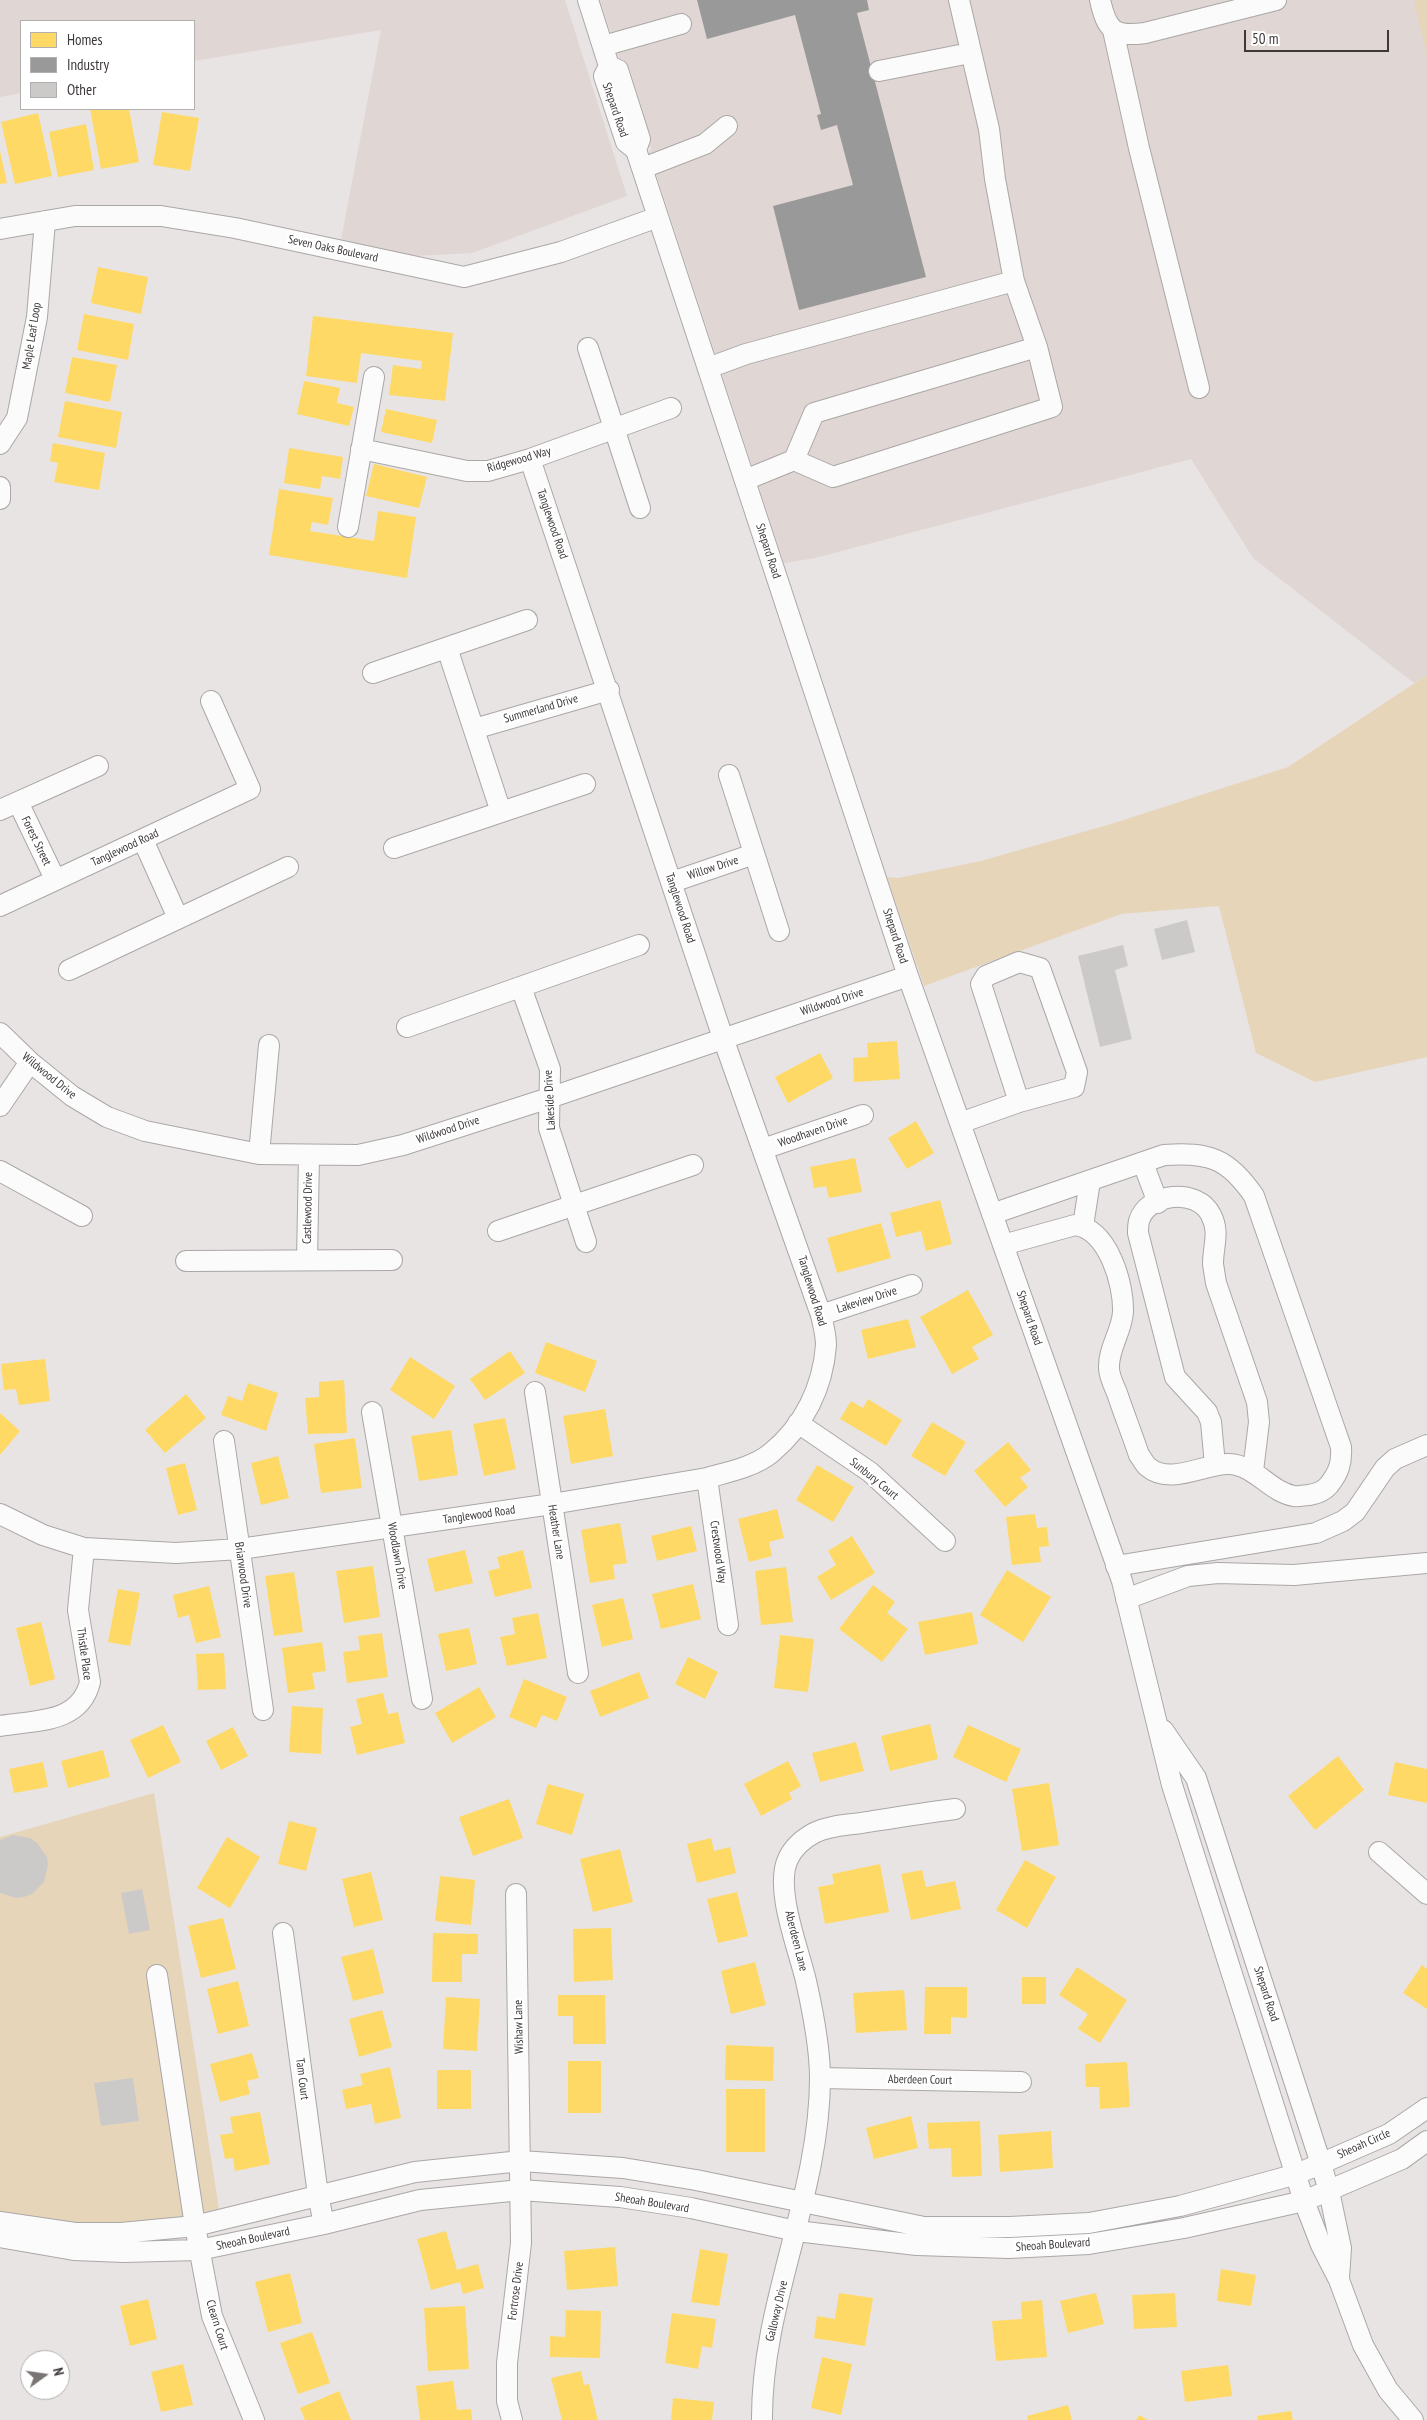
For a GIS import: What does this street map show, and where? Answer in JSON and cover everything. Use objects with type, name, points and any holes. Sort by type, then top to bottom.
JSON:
[{"type":"street","name":"Shepard Road","points":[[588,0],[610,66],[604,76],[626,142],[640,159],[908,976],[1116,1566],[1157,1720],[1172,1785],[1304,2201],[1321,2245],[1339,2280],[1363,2345],[1388,2390],[1413,2420]]},
{"type":"street","points":[[794,460],[834,477],[1052,408],[1037,347],[1014,281],[995,180],[989,129],[959,0]]},
{"type":"street","points":[[1100,0],[1104,16],[1113,30],[1139,148],[1199,388]]},
{"type":"street","points":[[1113,30],[1125,36],[1145,34],[1276,0]]},
{"type":"street","points":[[603,46],[681,24]]},
{"type":"street","points":[[879,71],[970,53]]},
{"type":"street","points":[[640,159],[705,144],[727,126]]},
{"type":"street","name":"Seven Oaks Boulevard","points":[[0,229],[75,216],[161,216],[235,228],[464,277],[560,252],[658,216]]},
{"type":"street","name":"Maple Leaf Loop","points":[[0,444],[17,418],[37,317],[45,222]]},
{"type":"street","points":[[708,368],[746,354],[1014,281]]},
{"type":"street","points":[[745,480],[794,460],[814,413],[1037,347]]},
{"type":"street","points":[[588,348],[640,508]]},
{"type":"street","points":[[348,527],[374,377]]},
{"type":"street","name":"Ridgewood Way","points":[[361,449],[467,471],[488,471],[530,459],[671,408]]},
{"type":"street","name":"Tanglewood Road","points":[[0,1514],[43,1534],[84,1548],[176,1553],[240,1549],[392,1528],[707,1478],[743,1467],[771,1453],[798,1424],[815,1397],[826,1344],[821,1314],[723,1038],[530,459]]},
{"type":"street","points":[[0,488],[0,499]]},
{"type":"street","points":[[373,672],[526,620]]},
{"type":"street","points":[[447,648],[501,812]]},
{"type":"street","name":"Summerland Drive","points":[[474,729],[608,690]]},
{"type":"street","name":"Tanglewood Road","points":[[0,906],[250,789],[211,701]]},
{"type":"street","points":[[9,806],[98,766]]},
{"type":"street","points":[[729,775],[779,931]]},
{"type":"street","points":[[394,848],[585,784]]},
{"type":"street","name":"Forest Street","points":[[9,806],[55,879]]},
{"type":"street","points":[[143,840],[178,918]]},
{"type":"street","name":"Willow Drive","points":[[672,882],[754,854]]},
{"type":"street","points":[[69,970],[288,867]]},
{"type":"street","points":[[406,1027],[640,946]]},
{"type":"street","points":[[960,1123],[1019,1102],[1074,1087],[1076,1082],[1076,1072],[1040,968],[1019,962],[986,976],[981,984],[1019,1102]]},
{"type":"street","name":"Wildwood Drive","points":[[0,1033],[30,1062],[72,1096],[107,1117],[145,1131],[259,1154],[358,1155],[403,1144],[549,1098],[908,976]]},
{"type":"street","name":"Lakeside Drive","points":[[521,987],[550,1069],[549,1128],[586,1242]]},
{"type":"street","points":[[259,1154],[269,1045]]},
{"type":"street","points":[[0,1106],[30,1062]]},
{"type":"street","name":"Woodhaven Drive","points":[[763,1148],[863,1115]]},
{"type":"street","points":[[992,1214],[1164,1156],[1184,1154],[1211,1157],[1239,1174],[1254,1196],[1341,1447],[1342,1461],[1337,1475],[1326,1488],[1314,1494],[1293,1496],[1271,1485],[1252,1471],[1231,1464],[1215,1465],[1178,1474],[1160,1473],[1148,1467],[1139,1455],[1108,1369],[1110,1354],[1123,1313],[1114,1262],[1108,1251],[1083,1226],[1075,1225],[1003,1245]]},
{"type":"street","name":"Castlewood Drive","points":[[307,1260],[309,1156]]},
{"type":"street","points":[[1143,1163],[1158,1203]]},
{"type":"street","points":[[498,1231],[693,1165]]},
{"type":"street","points":[[0,1171],[82,1216]]},
{"type":"street","points":[[1083,1226],[1090,1181]]},
{"type":"street","points":[[1215,1465],[1212,1422],[1206,1412],[1175,1377],[1138,1233],[1139,1220],[1148,1209],[1177,1196],[1189,1197],[1208,1209],[1216,1224],[1217,1236],[1213,1264],[1216,1283],[1256,1402],[1259,1422],[1252,1471]]},
{"type":"street","points":[[186,1262],[392,1260]]},
{"type":"street","name":"Lakeview Drive","points":[[821,1314],[912,1286]]},
{"type":"street","name":"Heather Lane","points":[[535,1392],[578,1673]]},
{"type":"street","name":"Woodlawn Drive","points":[[372,1412],[422,1699]]},
{"type":"street","name":"Sunbury Court","points":[[798,1424],[870,1472],[945,1541]]},
{"type":"street","name":"Briarwood Drive","points":[[224,1441],[262,1710]]},
{"type":"street","points":[[1116,1566],[1316,1532],[1343,1521],[1355,1512],[1386,1468],[1395,1459],[1427,1445]]},
{"type":"street","name":"Crestwood Way","points":[[707,1478],[728,1626]]},
{"type":"street","name":"Thistle Place","points":[[0,1726],[65,1715],[77,1708],[88,1692],[90,1682],[78,1610],[84,1548]]},
{"type":"street","points":[[1126,1599],[1188,1576],[1218,1573],[1294,1575],[1427,1563]]},
{"type":"street","name":"Shepard Road","points":[[1157,1720],[1196,1778],[1329,2190],[1341,2248],[1339,2280]]},
{"type":"street","name":"Aberdeen Lane","points":[[802,2203],[816,2128],[820,2078],[811,2007],[783,1885],[787,1860],[798,1844],[814,1832],[838,1826],[955,1808]]},
{"type":"street","points":[[1380,1852],[1427,1894]]},
{"type":"street","name":"Wishaw Lane","points":[[516,1894],[521,2161]]},
{"type":"street","name":"Tam Court","points":[[283,1933],[318,2195],[324,2224]]},
{"type":"street","name":"Clearn Court","points":[[157,1975],[195,2226],[212,2316],[254,2420]]},
{"type":"street","name":"Aberdeen Court","points":[[820,2078],[1021,2082]]},
{"type":"street","name":"Sheoah Circle","points":[[1296,2174],[1389,2134],[1427,2108]]},
{"type":"street","points":[[1304,2201],[1402,2159],[1427,2141]]},
{"type":"street","name":"Sheoah Boulevard","points":[[97,2242],[121,2233],[195,2226],[415,2172],[521,2161],[623,2168],[696,2180],[924,2227],[1010,2227],[1098,2221],[1180,2206],[1296,2174]]},
{"type":"street","name":"Fortrose Drive","points":[[512,2420],[507,2401],[507,2363],[521,2243],[521,2161]]},
{"type":"street","name":"Sheoah Boulevard","points":[[0,2237],[75,2233],[97,2242],[199,2250],[324,2224],[420,2200],[521,2190],[620,2196],[690,2208],[796,2231],[917,2245],[1009,2248],[1079,2244],[1184,2228],[1304,2201]]},
{"type":"street","name":"Galloway Drive","points":[[762,2420],[762,2392],[768,2350],[802,2203]]},
{"type":"street","name":"Sheoah Boulevard","points":[[0,2222],[30,2235]]},
{"type":"shaded area","points":[[0,0],[565,0],[627,196],[472,253],[414,256],[341,240],[381,30],[195,61],[195,20],[20,20],[20,93],[0,97]]},
{"type":"shaded area","points":[[600,0],[1425,0],[1427,9],[1427,675],[1414,683],[1253,558],[1191,459],[815,558],[784,563],[649,152],[652,148],[649,146],[650,135],[629,67],[624,60],[619,58]]},
{"type":"shaded area","points":[[1414,0],[1427,0],[1427,56]]},
{"type":"shaded area","points":[[1427,675],[1427,1057],[1315,1082],[1256,1053],[1219,906],[1121,914],[924,986],[887,877],[898,878],[981,861],[1111,824],[1288,767]]},
{"type":"shaded area","points":[[154,1793],[219,2209],[166,2219],[112,2224],[67,2222],[0,2211],[0,1837]]},
{"type":"building: Homes","points":[[90,110],[129,110],[139,162],[101,169]]},
{"type":"building: Homes","points":[[162,112],[199,118],[190,171],[153,165]]},
{"type":"building: Homes","points":[[38,113],[52,176],[15,184],[1,122]]},
{"type":"building: Homes","points":[[86,124],[94,170],[58,177],[49,132]]},
{"type":"building: Homes","points":[[0,151],[7,183],[0,184]]},
{"type":"building: Homes","points":[[98,267],[148,277],[141,314],[91,303]]},
{"type":"building: Homes","points":[[84,314],[134,324],[128,360],[77,350]]},
{"type":"building: Homes","points":[[313,316],[453,333],[445,401],[389,395],[393,365],[421,369],[422,361],[361,353],[357,383],[306,376]]},
{"type":"building: Homes","points":[[72,357],[117,365],[110,402],[65,393]]},
{"type":"building: Homes","points":[[304,381],[340,388],[337,403],[354,407],[349,426],[297,414]]},
{"type":"building: Homes","points":[[65,401],[122,412],[116,448],[58,437]]},
{"type":"building: Homes","points":[[386,409],[437,420],[432,443],[381,432]]},
{"type":"building: Homes","points":[[53,443],[105,453],[99,490],[54,482],[58,463],[50,461]]},
{"type":"building: Homes","points":[[289,448],[343,457],[340,479],[322,476],[320,489],[284,483]]},
{"type":"building: Homes","points":[[374,464],[427,477],[419,508],[366,496]]},
{"type":"building: Homes","points":[[279,489],[333,498],[328,525],[312,522],[310,531],[374,541],[378,511],[416,517],[407,578],[269,555]]},
{"type":"building: Homes","points":[[897,1041],[900,1079],[854,1082],[853,1058],[868,1057],[867,1043]]},
{"type":"building: Homes","points":[[820,1053],[833,1078],[788,1103],[775,1077]]},
{"type":"building: Homes","points":[[916,1121],[934,1153],[907,1169],[888,1138]]},
{"type":"building: Homes","points":[[855,1158],[862,1192],[829,1198],[826,1186],[814,1188],[810,1167]]},
{"type":"building: Homes","points":[[940,1200],[952,1244],[926,1251],[921,1231],[896,1237],[890,1213]]},
{"type":"building: Homes","points":[[881,1223],[891,1258],[837,1273],[827,1238]]},
{"type":"building: Homes","points":[[968,1290],[993,1335],[972,1347],[979,1359],[952,1374],[920,1317]]},
{"type":"building: Homes","points":[[908,1319],[916,1347],[868,1359],[861,1330]]},
{"type":"building: Homes","points":[[546,1342],[597,1361],[585,1392],[535,1373]]},
{"type":"building: Homes","points":[[510,1351],[525,1373],[485,1400],[470,1379]]},
{"type":"building: Homes","points":[[410,1357],[455,1386],[434,1419],[390,1390]]},
{"type":"building: Homes","points":[[45,1359],[50,1401],[19,1405],[16,1389],[4,1390],[1,1364]]},
{"type":"building: Homes","points":[[344,1380],[347,1433],[308,1434],[305,1398],[319,1397],[319,1382]]},
{"type":"building: Homes","points":[[248,1383],[278,1393],[266,1431],[221,1415],[228,1396],[242,1401]]},
{"type":"building: Homes","points":[[186,1394],[206,1418],[165,1453],[145,1430]]},
{"type":"building: Homes","points":[[868,1399],[902,1420],[886,1446],[840,1419],[851,1401],[863,1408]]},
{"type":"building: Homes","points":[[605,1409],[613,1456],[571,1464],[563,1416]]},
{"type":"building: Homes","points":[[0,1413],[20,1431],[0,1455]]},
{"type":"building: Homes","points":[[505,1418],[516,1469],[484,1476],[473,1424]]},
{"type":"building: Homes","points":[[932,1422],[966,1442],[945,1476],[911,1456]]},
{"type":"building: Homes","points":[[451,1430],[458,1475],[419,1481],[411,1436]]},
{"type":"building: Homes","points":[[355,1438],[362,1488],[321,1493],[314,1444]]},
{"type":"building: Homes","points":[[1008,1442],[1031,1470],[1020,1478],[1028,1487],[1005,1507],[974,1471]]},
{"type":"building: Homes","points":[[278,1456],[289,1498],[261,1505],[251,1463]]},
{"type":"building: Homes","points":[[185,1463],[197,1510],[178,1515],[166,1468]]},
{"type":"building: Homes","points":[[817,1465],[854,1487],[833,1522],[796,1500]]},
{"type":"building: Homes","points":[[777,1509],[784,1538],[769,1542],[772,1556],[749,1562],[738,1519]]},
{"type":"building: Homes","points":[[1035,1514],[1037,1528],[1047,1527],[1049,1546],[1039,1547],[1041,1562],[1012,1565],[1006,1517]]},
{"type":"building: Homes","points":[[620,1523],[627,1563],[613,1565],[615,1579],[590,1583],[581,1530]]},
{"type":"building: Homes","points":[[691,1526],[697,1551],[657,1561],[651,1536]]},
{"type":"building: Homes","points":[[852,1536],[875,1573],[831,1600],[817,1577],[836,1565],[828,1551]]},
{"type":"building: Homes","points":[[465,1550],[473,1583],[435,1592],[427,1559]]},
{"type":"building: Homes","points":[[523,1550],[532,1588],[495,1597],[488,1571],[500,1568],[497,1557]]},
{"type":"building: Homes","points":[[373,1566],[380,1617],[344,1623],[336,1571]]},
{"type":"building: Homes","points":[[786,1567],[793,1622],[761,1625],[755,1571]]},
{"type":"building: Homes","points":[[1007,1570],[1051,1597],[1023,1642],[980,1615]]},
{"type":"building: Homes","points":[[294,1572],[303,1632],[274,1636],[265,1576]]},
{"type":"building: Homes","points":[[693,1584],[701,1619],[661,1629],[652,1594]]},
{"type":"building: Homes","points":[[873,1585],[895,1602],[887,1613],[908,1629],[882,1662],[839,1629]]},
{"type":"building: Homes","points":[[209,1586],[221,1637],[196,1643],[189,1615],[178,1618],[173,1595]]},
{"type":"building: Homes","points":[[118,1589],[140,1593],[130,1646],[108,1642]]},
{"type":"building: Homes","points":[[623,1598],[633,1639],[602,1647],[592,1605]]},
{"type":"building: Homes","points":[[972,1612],[978,1644],[925,1655],[918,1622]]},
{"type":"building: Homes","points":[[538,1613],[547,1658],[507,1666],[500,1637],[515,1634],[512,1618]]},
{"type":"building: Homes","points":[[41,1622],[55,1679],[30,1686],[16,1628]]},
{"type":"building: Homes","points":[[469,1628],[477,1664],[446,1671],[438,1634]]},
{"type":"building: Homes","points":[[382,1633],[388,1677],[347,1683],[343,1652],[360,1650],[358,1636]]},
{"type":"building: Homes","points":[[780,1635],[814,1639],[808,1692],[774,1688]]},
{"type":"building: Homes","points":[[322,1642],[326,1671],[312,1673],[315,1689],[288,1693],[282,1648]]},
{"type":"building: Homes","points":[[224,1653],[226,1689],[198,1690],[196,1654]]},
{"type":"building: Homes","points":[[688,1657],[718,1672],[705,1699],[675,1684]]},
{"type":"building: Homes","points":[[639,1672],[649,1698],[600,1717],[590,1691]]},
{"type":"building: Homes","points":[[524,1679],[567,1697],[557,1721],[542,1715],[536,1728],[509,1717]]},
{"type":"building: Homes","points":[[479,1687],[496,1717],[452,1743],[435,1713]]},
{"type":"building: Homes","points":[[383,1693],[388,1714],[398,1712],[405,1743],[357,1755],[350,1727],[362,1724],[356,1699]]},
{"type":"building: Homes","points":[[292,1706],[323,1708],[321,1754],[289,1752]]},
{"type":"building: Homes","points":[[930,1724],[938,1759],[890,1771],[881,1736]]},
{"type":"building: Homes","points":[[163,1725],[181,1762],[148,1778],[130,1740]]},
{"type":"building: Homes","points":[[968,1725],[1021,1749],[1006,1782],[953,1757]]},
{"type":"building: Homes","points":[[233,1727],[248,1756],[221,1770],[206,1741]]},
{"type":"building: Homes","points":[[856,1742],[864,1771],[820,1782],[812,1753]]},
{"type":"building: Homes","points":[[103,1750],[110,1777],[68,1788],[61,1761]]},
{"type":"building: Homes","points":[[1338,1756],[1364,1790],[1315,1830],[1288,1796]]},
{"type":"building: Homes","points":[[788,1761],[801,1786],[789,1793],[792,1799],[761,1816],[744,1784]]},
{"type":"building: Homes","points":[[43,1762],[48,1787],[14,1793],[9,1769]]},
{"type":"building: Homes","points":[[1395,1762],[1427,1769],[1427,1803],[1388,1795]]},
{"type":"building: Homes","points":[[1049,1783],[1059,1845],[1022,1851],[1012,1789]]},
{"type":"building: Homes","points":[[548,1784],[584,1794],[572,1835],[536,1824]]},
{"type":"building: Homes","points":[[509,1799],[523,1838],[473,1856],[459,1817]]},
{"type":"building: Homes","points":[[289,1821],[317,1828],[306,1871],[278,1864]]},
{"type":"building: Homes","points":[[227,1837],[260,1857],[230,1908],[197,1888]]},
{"type":"building: Homes","points":[[711,1838],[714,1851],[730,1847],[736,1873],[697,1883],[687,1844]]},
{"type":"building: Homes","points":[[620,1849],[633,1902],[593,1912],[580,1859]]},
{"type":"building: Homes","points":[[1025,1860],[1056,1877],[1027,1928],[996,1910]]},
{"type":"building: Homes","points":[[880,1864],[889,1912],[825,1924],[818,1887],[834,1884],[832,1874]]},
{"type":"building: Homes","points":[[922,1870],[926,1887],[955,1881],[961,1909],[911,1920],[901,1874]]},
{"type":"building: Homes","points":[[371,1872],[383,1920],[354,1927],[342,1879]]},
{"type":"building: Homes","points":[[440,1876],[475,1880],[471,1925],[435,1921]]},
{"type":"building: Homes","points":[[737,1892],[748,1936],[718,1943],[707,1899]]},
{"type":"building: Homes","points":[[223,1918],[236,1969],[201,1978],[188,1926]]},
{"type":"building: Homes","points":[[611,1928],[613,1980],[574,1982],[573,1929]]},
{"type":"building: Homes","points":[[433,1933],[478,1934],[478,1954],[462,1954],[462,1982],[432,1982]]},
{"type":"building: Homes","points":[[373,1949],[384,1993],[353,2001],[341,1957]]},
{"type":"building: Homes","points":[[755,1962],[766,2005],[731,2014],[721,1971]]},
{"type":"building: Homes","points":[[1422,1965],[1427,1969],[1427,2009],[1403,1993]]},
{"type":"building: Homes","points":[[1077,1967],[1127,2000],[1100,2043],[1078,2029],[1088,2014],[1059,1995]]},
{"type":"building: Homes","points":[[1022,1977],[1046,1977],[1046,2004],[1022,2004]]},
{"type":"building: Homes","points":[[238,1981],[249,2026],[218,2034],[207,1989]]},
{"type":"building: Homes","points":[[925,1987],[967,1987],[967,2018],[951,2017],[951,2034],[924,2034]]},
{"type":"building: Homes","points":[[904,1990],[907,2030],[856,2033],[853,1993]]},
{"type":"building: Homes","points":[[558,1995],[605,1995],[606,2044],[573,2044],[573,2016],[558,2016]]},
{"type":"building: Homes","points":[[446,1997],[480,1999],[477,2051],[443,2049]]},
{"type":"building: Homes","points":[[382,2010],[392,2047],[359,2057],[349,2019]]},
{"type":"building: Homes","points":[[726,2045],[774,2047],[773,2081],[725,2080]]},
{"type":"building: Homes","points":[[252,2053],[259,2078],[247,2081],[250,2094],[220,2102],[210,2064]]},
{"type":"building: Homes","points":[[568,2061],[601,2061],[601,2113],[568,2113]]},
{"type":"building: Homes","points":[[1127,2062],[1130,2107],[1100,2109],[1099,2087],[1086,2087],[1085,2064]]},
{"type":"building: Homes","points":[[390,2067],[401,2118],[375,2124],[371,2104],[346,2109],[342,2090],[363,2085],[360,2074]]},
{"type":"building: Homes","points":[[437,2070],[471,2070],[471,2109],[437,2109]]},
{"type":"building: Homes","points":[[726,2089],[765,2089],[765,2152],[726,2152]]},
{"type":"building: Homes","points":[[260,2112],[270,2164],[235,2171],[233,2158],[225,2159],[220,2135],[233,2133],[230,2117]]},
{"type":"building: Homes","points":[[911,2116],[918,2148],[874,2159],[866,2128]]},
{"type":"building: Homes","points":[[980,2121],[982,2176],[952,2177],[951,2148],[929,2149],[927,2123]]},
{"type":"building: Homes","points":[[1051,2131],[1053,2168],[1000,2172],[998,2135]]},
{"type":"building: Homes","points":[[446,2231],[457,2270],[478,2264],[484,2288],[463,2294],[460,2282],[431,2290],[417,2239]]},
{"type":"building: Homes","points":[[615,2247],[618,2286],[567,2290],[564,2251]]},
{"type":"building: Homes","points":[[700,2249],[728,2254],[719,2306],[691,2302]]},
{"type":"building: Homes","points":[[1221,2269],[1256,2275],[1251,2306],[1217,2301]]},
{"type":"building: Homes","points":[[290,2273],[302,2323],[268,2332],[255,2282]]},
{"type":"building: Homes","points":[[839,2293],[873,2298],[865,2346],[814,2338],[817,2316],[835,2319]]},
{"type":"building: Homes","points":[[1096,2293],[1104,2324],[1068,2333],[1060,2301]]},
{"type":"building: Homes","points":[[1175,2293],[1177,2327],[1134,2329],[1132,2295]]},
{"type":"building: Homes","points":[[148,2299],[157,2339],[130,2346],[120,2306]]},
{"type":"building: Homes","points":[[1042,2300],[1047,2357],[996,2361],[992,2321],[1022,2319],[1021,2302]]},
{"type":"building: Homes","points":[[465,2306],[469,2369],[428,2371],[424,2308]]},
{"type":"building: Homes","points":[[566,2310],[601,2311],[600,2358],[550,2357],[550,2336],[565,2337]]},
{"type":"building: Homes","points":[[672,2313],[716,2319],[712,2348],[702,2346],[698,2369],[665,2363]]},
{"type":"building: Homes","points":[[312,2332],[330,2383],[298,2394],[280,2343]]},
{"type":"building: Homes","points":[[822,2357],[852,2364],[841,2415],[811,2408]]},
{"type":"building: Homes","points":[[183,2364],[193,2405],[161,2412],[151,2372]]},
{"type":"building: Homes","points":[[1228,2365],[1232,2396],[1185,2402],[1181,2371]]},
{"type":"building: Homes","points":[[581,2371],[584,2385],[589,2384],[598,2420],[562,2420],[551,2378]]},
{"type":"building: Homes","points":[[453,2381],[457,2410],[471,2409],[472,2420],[420,2420],[416,2386]]},
{"type":"building: Homes","points":[[339,2391],[351,2420],[305,2420],[300,2408]]},
{"type":"building: Homes","points":[[673,2398],[714,2402],[712,2420],[671,2420]]},
{"type":"building: Homes","points":[[1068,2405],[1072,2420],[1028,2420],[1027,2416]]},
{"type":"building: Homes","points":[[1291,2411],[1293,2420],[1258,2420],[1257,2416]]},
{"type":"building: Homes","points":[[1139,2415],[1148,2420],[1136,2420]]},
{"type":"building: Industry","points":[[697,0],[867,0],[869,10],[857,13],[926,277],[799,310],[773,206],[853,185],[837,125],[821,130],[817,115],[821,114],[795,15],[707,39]]},
{"type":"building: Other","points":[[1187,920],[1195,952],[1162,960],[1154,929]]},
{"type":"building: Other","points":[[1123,945],[1128,966],[1115,970],[1132,1039],[1100,1047],[1078,956]]},
{"type":"building: Other","points":[[13,1835],[30,1838],[37,1843],[47,1857],[48,1865],[44,1882],[32,1894],[16,1898],[0,1893],[0,1840]]},
{"type":"building: Other","points":[[142,1889],[150,1930],[129,1934],[121,1893]]},
{"type":"building: Other","points":[[133,2078],[139,2121],[101,2126],[94,2083]]}]
